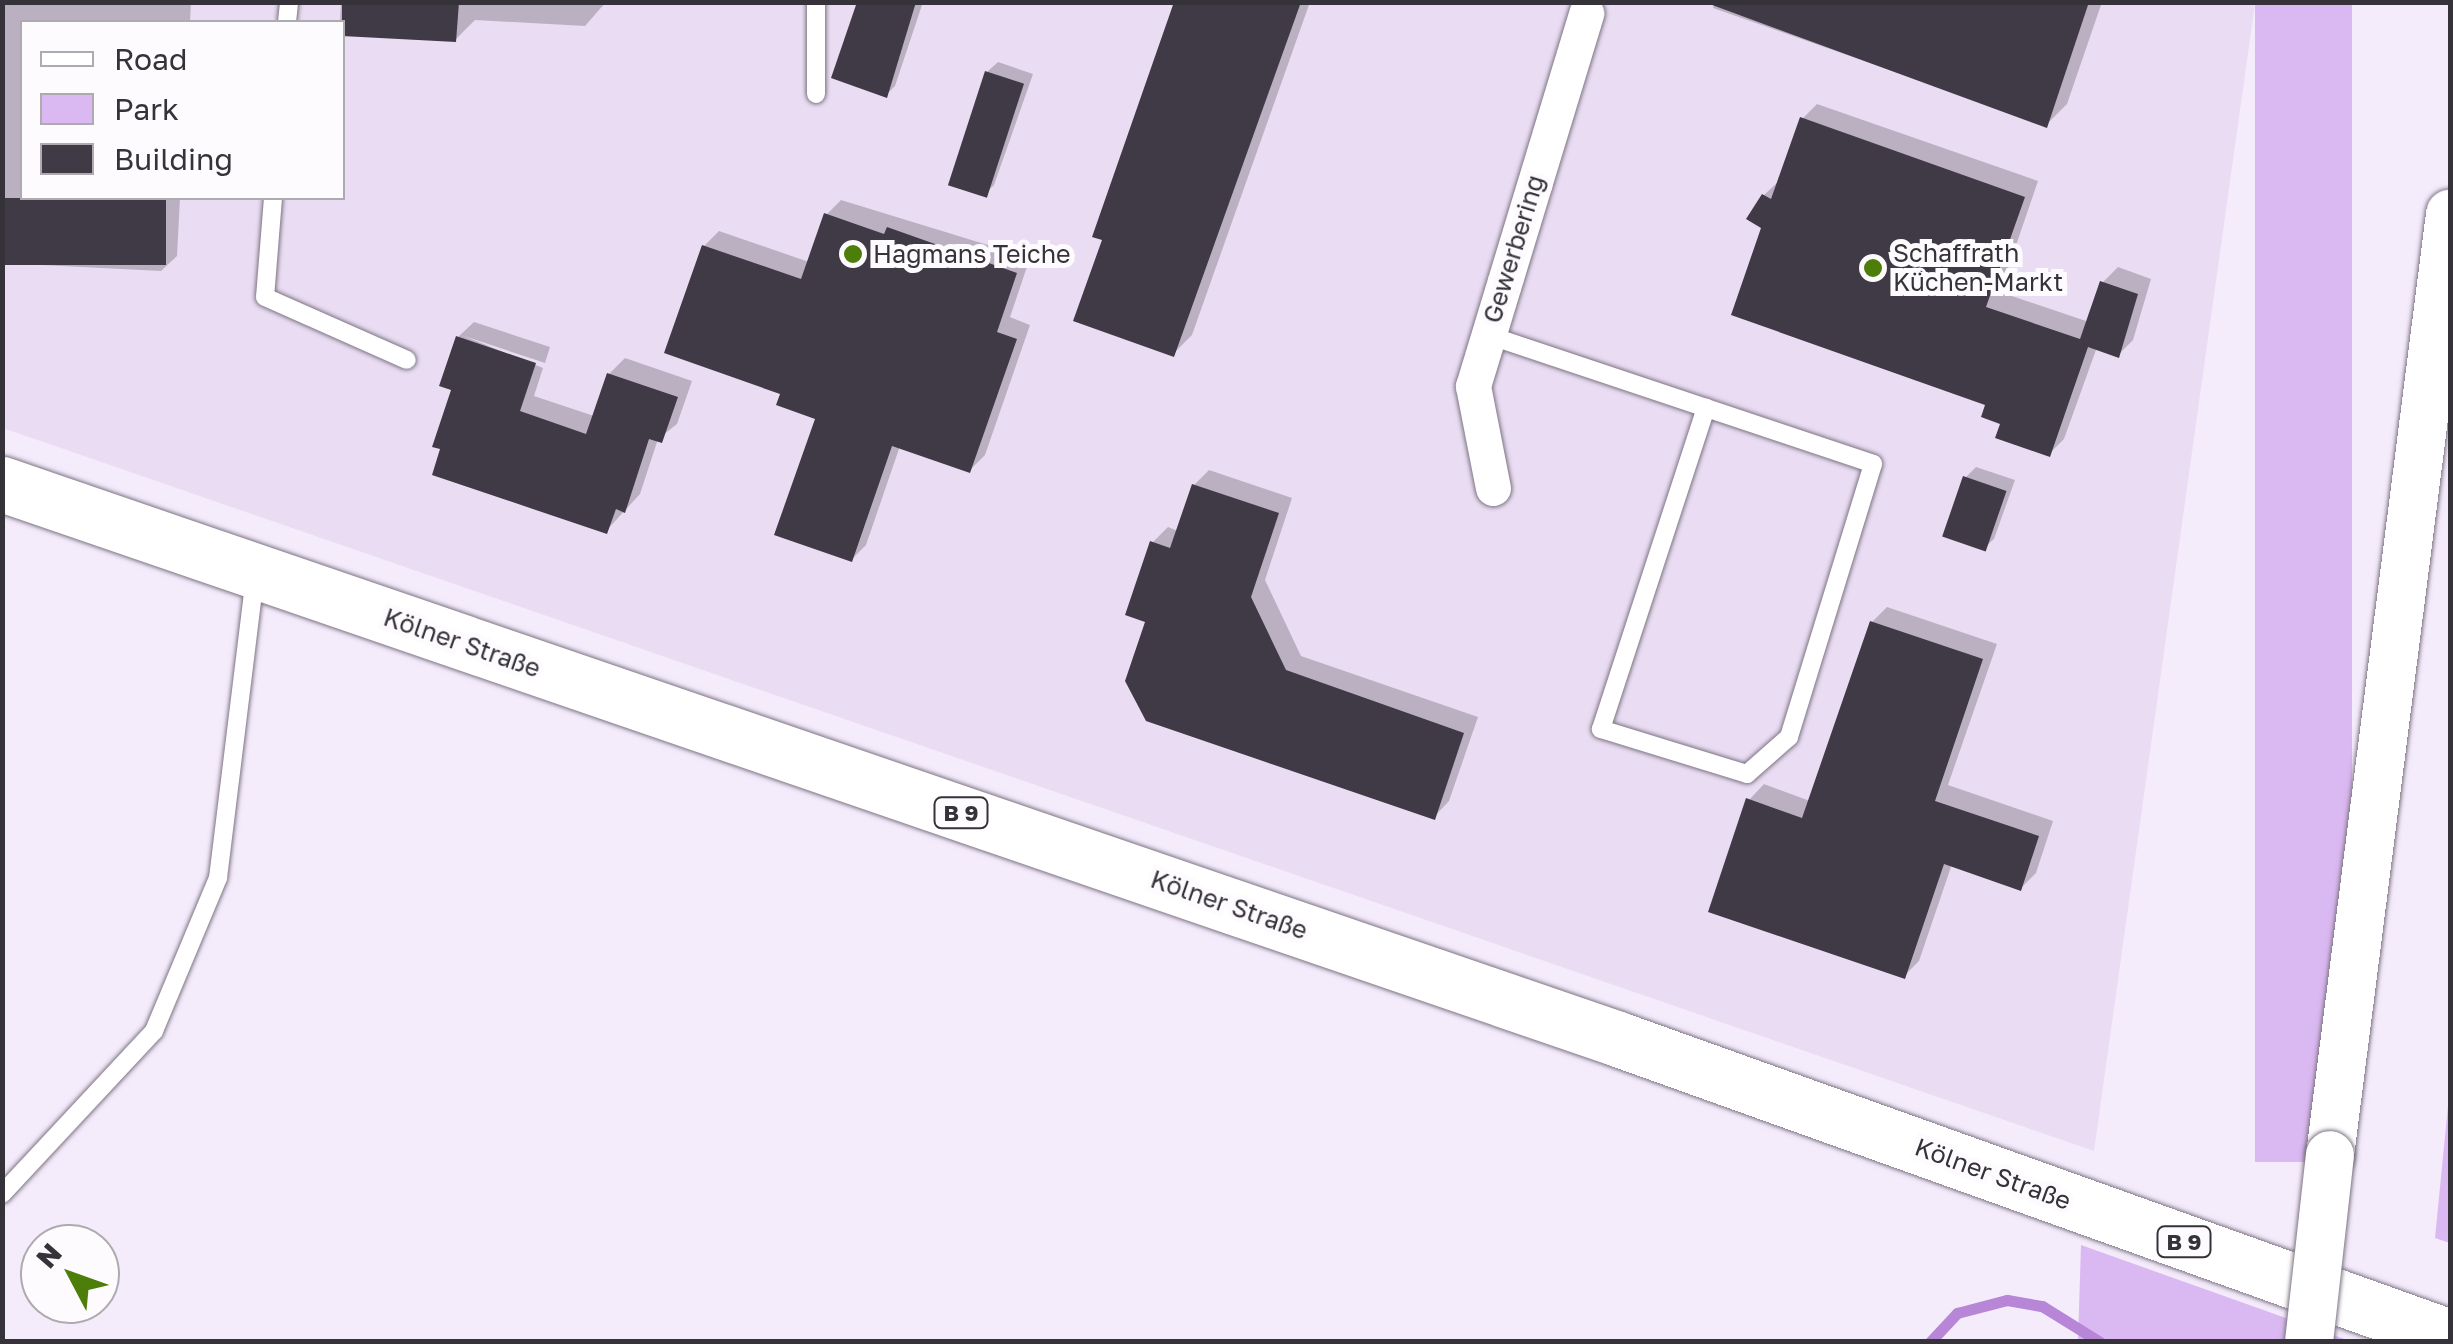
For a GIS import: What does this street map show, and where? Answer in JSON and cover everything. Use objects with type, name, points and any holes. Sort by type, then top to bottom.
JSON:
[{"type":"main road","points":[[2309,1342],[2450,214]]},
{"type":"main road","name":"Kölner Straße","points":[[2,484],[1618,1039],[2450,1337]]},
{"type":"street","name":"Gewerbering","points":[[1493,488],[1473,386],[1578,6]]},
{"type":"lane","points":[[816,2],[816,94]]},
{"type":"lane","points":[[273,200],[265,297],[406,360]]},
{"type":"lane","points":[[1488,336],[1706,408],[1873,464],[1789,737],[1747,774],[1601,729],[1706,408]]},
{"type":"lane","points":[[2,1194],[154,1031],[218,878],[255,573]]},
{"type":"shaded area","points":[[3,3],[2255,3],[2094,1151],[3,428]]},
{"type":"green space","points":[[2255,3],[2352,3],[2352,1162],[2255,1162]]},
{"type":"green space","points":[[2450,1086],[2450,1243],[2435,1238]]},
{"type":"green space","points":[[2081,1245],[2350,1341],[2078,1342]]},
{"type":"building","points":[[342,2],[459,2],[456,42],[345,36]]},
{"type":"building","points":[[857,2],[916,2],[887,98],[831,78]]},
{"type":"building","points":[[1174,2],[1301,2],[1174,357],[1073,321],[1102,240],[1092,237]]},
{"type":"building","points":[[1704,2],[2089,2],[2047,128]]},
{"type":"building","points":[[985,71],[1024,84],[987,198],[948,185]]},
{"type":"building","name":"Schaffrath Küchen-Markt","points":[[1800,117],[2025,197],[1986,307],[2080,339],[2100,281],[2138,294],[2119,358],[2088,347],[2050,457],[1995,438],[2000,424],[1981,417],[1985,405],[1731,315],[1761,228],[1746,219],[1762,194],[1771,199]]},
{"type":"building","points":[[2,198],[166,200],[166,265],[2,265]]},
{"type":"building","points":[[824,213],[884,234],[887,227],[1017,273],[997,332],[1017,339],[970,473],[892,446],[852,562],[774,535],[815,419],[776,405],[780,394],[664,353],[702,245],[801,279]]},
{"type":"building","points":[[456,336],[536,363],[520,411],[586,434],[607,373],[678,397],[662,443],[649,439],[625,513],[616,509],[607,534],[432,475],[440,449],[432,447],[451,390],[439,386]]},
{"type":"building","points":[[1963,476],[2006,491],[1986,551],[1942,537]]},
{"type":"building","points":[[1192,484],[1279,513],[1251,597],[1286,670],[1464,733],[1435,820],[1146,721],[1125,681],[1145,622],[1125,615],[1150,541],[1170,548]]},
{"type":"building","points":[[1870,621],[1983,659],[1935,801],[2039,836],[2021,891],[1944,864],[1905,979],[1708,912],[1746,798],[1802,818]]},
{"type":"waterway","points":[[1930,1342],[1957,1313],[2007,1300],[2042,1306],[2100,1342]]},
{"type":"place","name":"Hagmans Teiche","points":[[853,254]]},
{"type":"place","name":"Schaffrath Küchen-Markt","points":[[1873,268]]}]
